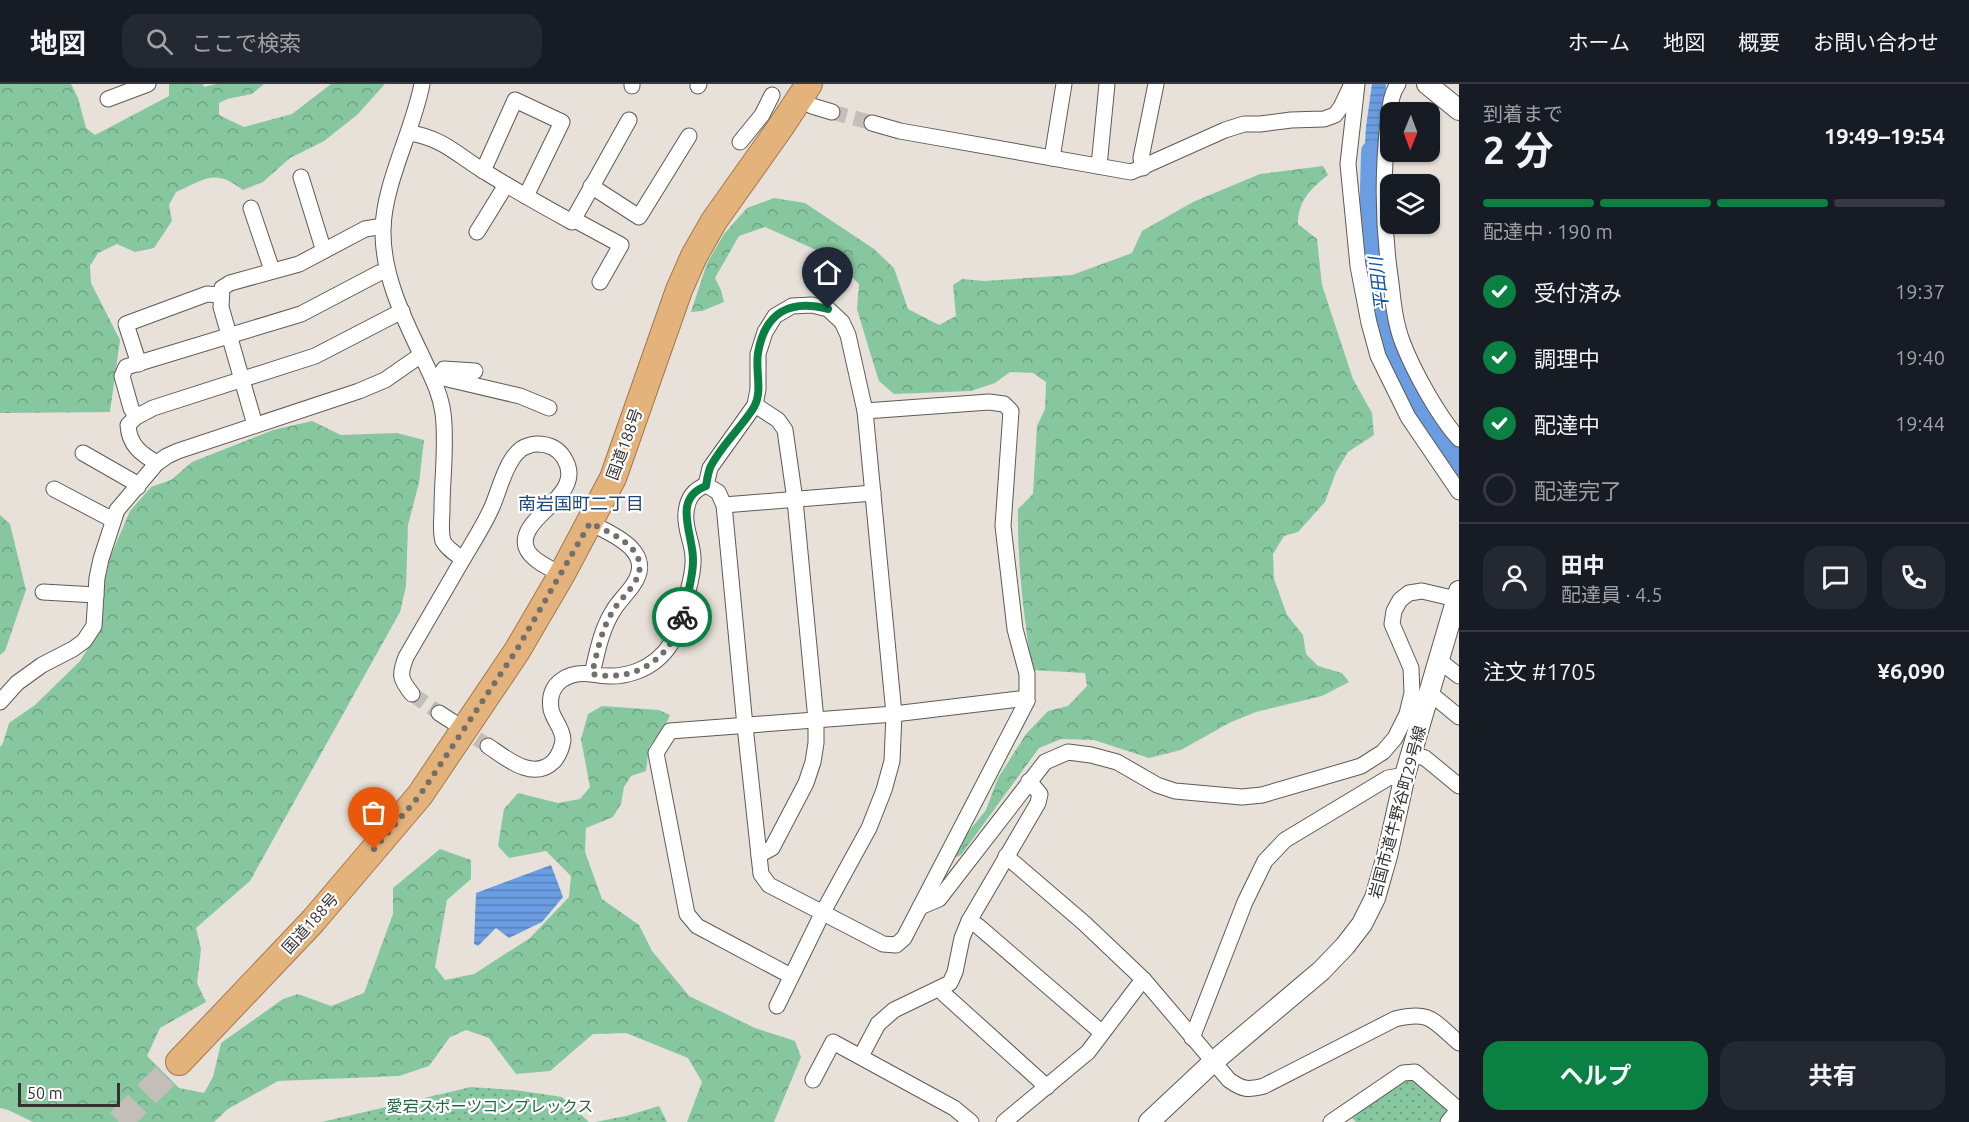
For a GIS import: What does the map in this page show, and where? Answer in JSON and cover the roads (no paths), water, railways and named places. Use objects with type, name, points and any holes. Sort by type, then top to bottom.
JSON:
[{"type":"highway","name":"国道188号","points":[[179,1062],[313,921],[420,795],[516,651],[562,574],[613,478],[679,290],[694,256],[714,221],[780,128],[810,95]]},
{"type":"street","points":[[108,99],[148,84]]},
{"type":"street","points":[[422,84],[418,107],[392,182],[383,226],[387,272],[421,355],[437,378],[444,416],[441,525],[443,541],[449,550],[463,559]]},
{"type":"street","points":[[1052,158],[1064,84]]},
{"type":"street","points":[[1099,166],[1107,84]]},
{"type":"street","points":[[1143,168],[1141,158],[1156,84]]},
{"type":"street","points":[[872,123],[900,131],[1131,172],[1225,130],[1244,124],[1324,119],[1335,114],[1341,107],[1352,84]]},
{"type":"street","points":[[1357,84],[1348,164],[1358,266],[1369,322],[1378,356],[1408,417],[1459,492]]},
{"type":"street","points":[[1398,84],[1391,98],[1385,150],[1384,219],[1394,309],[1402,340],[1413,364],[1437,409],[1459,440]]},
{"type":"street","points":[[1427,84],[1459,110]]},
{"type":"street","points":[[740,142],[762,115],[772,92]]},
{"type":"street","points":[[810,95],[832,112]]},
{"type":"street","points":[[483,171],[515,100],[562,122],[526,196]]},
{"type":"street","points":[[409,133],[423,135],[451,147],[483,171],[572,222],[629,120]]},
{"type":"street","points":[[591,186],[639,217],[689,136]]},
{"type":"street","points":[[301,177],[325,250]]},
{"type":"street","points":[[477,231],[506,185]]},
{"type":"street","points":[[251,208],[272,270]]},
{"type":"street","points":[[573,219],[621,245],[600,282]]},
{"type":"street","points":[[255,425],[221,307],[222,288],[230,283],[299,264],[365,229],[383,226]]},
{"type":"street","points":[[136,417],[131,408],[122,376],[126,367],[301,314],[380,273],[387,272]]},
{"type":"street","points":[[139,364],[126,324],[207,294],[221,295]]},
{"type":"street","points":[[706,486],[710,468],[755,405],[758,389],[758,354],[765,332],[775,316],[792,306],[812,305],[828,309],[842,322],[848,335],[865,411],[894,714],[892,761],[884,790],[869,828],[823,912],[777,1006]]},
{"type":"street","points":[[158,463],[145,456],[133,445],[128,425],[136,417],[153,408],[315,356],[402,311]]},
{"type":"street","points":[[0,702],[17,683],[42,665],[84,641],[94,626],[100,559],[117,510],[166,456],[359,391],[385,380],[421,355]]},
{"type":"street","points":[[437,378],[444,369],[475,371]]},
{"type":"street","points":[[437,378],[520,396],[549,408]]},
{"type":"street","points":[[488,746],[515,765],[527,769],[540,768],[552,763],[559,754],[563,741],[562,731],[551,710],[552,694],[558,684],[569,675],[579,672],[606,677],[627,675],[646,667],[661,656],[672,642],[679,626],[692,576],[693,559],[687,528],[687,508],[695,490],[706,486],[718,492],[724,505],[761,874],[769,885],[884,944],[896,945],[904,938],[1027,701],[1027,674],[1015,629],[1004,526],[1011,411],[1004,404],[989,402],[865,411]]},
{"type":"street","points":[[755,405],[778,420],[785,430],[795,500],[816,720],[813,762],[806,783],[772,848],[759,855]]},
{"type":"street","points":[[412,694],[403,683],[400,671],[406,657],[492,508],[511,460],[520,449],[535,444],[550,446],[561,453],[569,472],[562,493],[530,528],[525,537],[526,548],[531,555],[562,574]]},
{"type":"street","points":[[83,453],[132,481],[138,487]]},
{"type":"street","points":[[54,489],[113,520]]},
{"type":"street","points":[[724,505],[873,493]]},
{"type":"street","points":[[590,523],[617,536],[632,547],[638,560],[639,573],[634,584],[613,610],[604,628],[592,674]]},
{"type":"street","points":[[920,906],[939,898],[1045,762],[1068,752],[1117,762],[1157,784],[1175,790],[1242,797],[1262,795],[1360,766],[1383,752],[1395,738],[1407,714],[1412,693],[1411,668],[1392,624],[1394,611],[1400,600],[1409,594],[1422,591],[1458,595]]},
{"type":"street","points":[[43,592],[96,595]]},
{"type":"street","name":"岩国市道牛野谷町29号線","points":[[1149,1122],[1213,1062],[1321,971],[1362,924],[1375,898],[1405,775],[1458,595]]},
{"type":"street","points":[[1438,662],[1459,676]]},
{"type":"street","points":[[1428,695],[1436,698],[1459,717]]},
{"type":"street","points":[[791,976],[697,926],[687,914],[657,753],[670,731],[894,714],[1019,699],[1027,701]]},
{"type":"street","points":[[439,712],[453,722]]},
{"type":"street","points":[[1411,754],[1425,758],[1459,786]]},
{"type":"street","points":[[1192,1038],[1245,902],[1265,861],[1284,840],[1388,778],[1405,775]]},
{"type":"street","points":[[861,1056],[878,1024],[894,1010],[950,982],[969,921],[1038,803],[1040,794],[1029,781]]},
{"type":"street","points":[[1006,856],[1084,923],[1144,981],[1213,1062],[1238,1087],[1250,1090],[1264,1086],[1395,1019],[1413,1014],[1425,1016],[1459,1043]]},
{"type":"street","points":[[969,921],[978,926],[1101,1032]]},
{"type":"street","points":[[1004,1122],[1088,1052],[1101,1032],[1144,981]]},
{"type":"street","points":[[941,988],[944,994],[1047,1087]]},
{"type":"street","points":[[813,1080],[833,1042],[954,1108],[972,1122]]},
{"type":"street","points":[[1331,1122],[1402,1073],[1415,1072],[1459,1109],[1448,1122]]},
{"type":"water","points":[[1372,84],[1386,84],[1384,102],[1380,102],[1380,139],[1376,175],[1372,184],[1363,176]]},
{"type":"water","points":[[551,865],[563,897],[542,922],[509,938],[496,928],[478,946],[474,944],[476,893]]},
{"type":"waterway","name":"平田川","points":[[1373,152],[1371,228],[1375,284],[1384,334],[1417,401],[1459,464]]},
{"type":"tunnel","points":[[832,112],[872,123]]},
{"type":"tunnel","points":[[412,694],[439,713]]},
{"type":"tunnel","points":[[458,726],[488,746]]},
{"type":"tunnel","points":[[119,1122],[179,1062]]},
{"type":"district","name":"南岩国町二丁目","points":[[581,503]]},
{"type":"park label","name":"愛宕スポーツコンプレックス","points":[[490,1106]]}]
